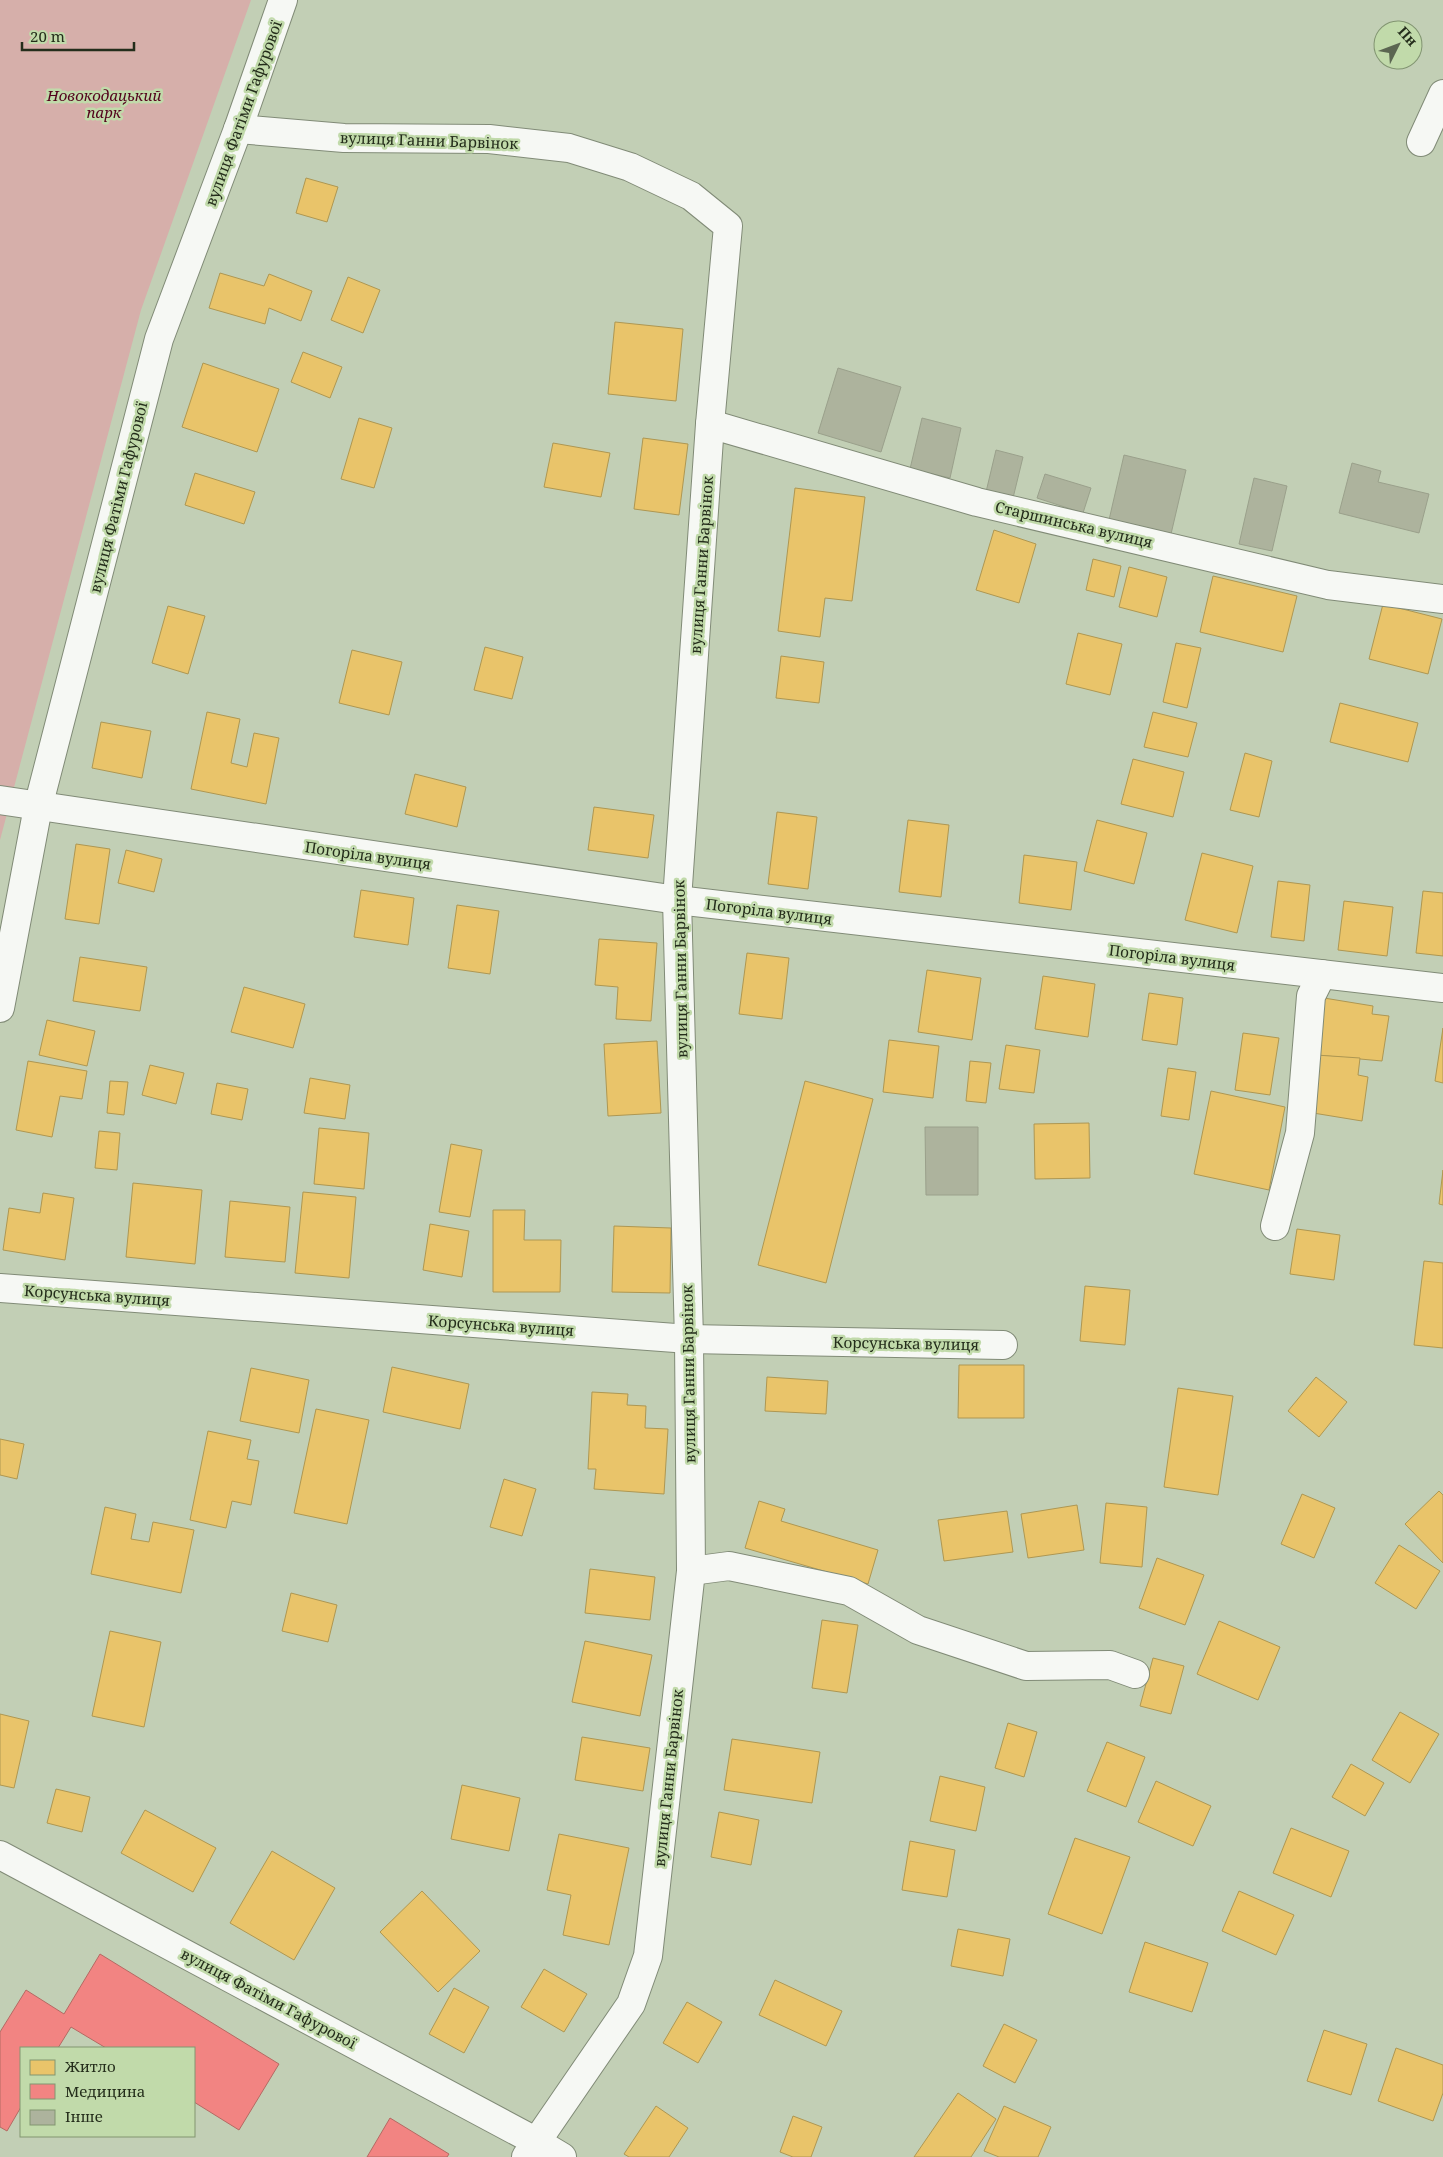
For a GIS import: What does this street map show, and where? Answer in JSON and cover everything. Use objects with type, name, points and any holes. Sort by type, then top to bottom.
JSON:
[{"type":"street","name":"вулиця Фатіми Гафурової","points":[[0,1008],[38,807],[159,339],[238,129],[283,0]]},
{"type":"street","points":[[1421,142],[1443,94]]},
{"type":"street","name":"вулиця Ганни Барвінок","points":[[238,129],[344,138],[488,139],[569,148],[630,168],[691,196],[728,226],[710,424],[677,900],[689,1339],[691,1571],[648,1956],[631,2004],[532,2149]]},
{"type":"street","name":"Старшинська вулиця","points":[[710,424],[977,502],[1328,585],[1443,599]]},
{"type":"street","name":"Погоріла вулиця","points":[[0,800],[677,900],[1443,988]]},
{"type":"street","points":[[1275,1226],[1300,1133],[1311,996],[1322,974]]},
{"type":"street","name":"Корсунська вулиця","points":[[0,1288],[689,1339],[1003,1345]]},
{"type":"street","points":[[691,1571],[729,1566],[848,1592],[918,1630],[1026,1666],[1110,1665],[1134,1674]]},
{"type":"street","name":"вулиця Фатіми Гафурової","points":[[0,1855],[532,2149],[562,2157]]},
{"type":"green space","name":"Новокодацький парк","points":[[0,0],[251,0],[141,310],[0,840]]},
{"type":"building: Житло","points":[[306,178],[338,187],[327,222],[296,213]]},
{"type":"building: Житло","points":[[220,273],[264,286],[269,274],[312,291],[301,321],[269,308],[265,324],[209,308]]},
{"type":"building: Житло","points":[[348,277],[380,290],[363,333],[331,320]]},
{"type":"building: Житло","points":[[615,322],[683,329],[676,401],[608,394]]},
{"type":"building: Житло","points":[[303,352],[342,367],[330,398],[291,382]]},
{"type":"building: Житло","points":[[203,363],[279,389],[257,452],[182,427]]},
{"type":"building: Житло","points":[[359,418],[392,428],[374,488],[341,479]]},
{"type":"building: Житло","points":[[643,438],[688,444],[679,515],[634,509]]},
{"type":"building: Житло","points":[[553,443],[610,453],[601,497],[544,487]]},
{"type":"building: Житло","points":[[195,473],[255,492],[244,524],[185,505]]},
{"type":"building: Житло","points":[[795,488],[865,497],[852,601],[825,598],[820,637],[778,631]]},
{"type":"building: Житло","points":[[994,530],[1036,544],[1019,603],[976,590]]},
{"type":"building: Житло","points":[[1093,559],[1121,566],[1114,597],[1086,590]]},
{"type":"building: Житло","points":[[1129,567],[1167,577],[1157,617],[1119,607]]},
{"type":"building: Житло","points":[[1213,576],[1297,596],[1283,652],[1200,632]]},
{"type":"building: Житло","points":[[1383,604],[1442,619],[1428,674],[1369,659]]},
{"type":"building: Житло","points":[[168,606],[205,616],[188,674],[152,663]]},
{"type":"building: Житло","points":[[1078,633],[1122,644],[1110,695],[1066,684]]},
{"type":"building: Житло","points":[[1176,643],[1201,648],[1187,708],[1163,702]]},
{"type":"building: Житло","points":[[485,647],[523,657],[512,699],[474,690]]},
{"type":"building: Житло","points":[[352,650],[402,662],[389,715],[339,703]]},
{"type":"building: Житло","points":[[781,656],[824,662],[819,703],[776,698]]},
{"type":"building: Житло","points":[[1340,703],[1418,723],[1408,762],[1330,742]]},
{"type":"building: Житло","points":[[207,712],[240,719],[231,763],[247,767],[254,733],[279,738],[266,804],[191,789]]},
{"type":"building: Житло","points":[[1153,712],[1197,723],[1188,757],[1144,747]]},
{"type":"building: Житло","points":[[101,722],[151,731],[142,778],[92,768]]},
{"type":"building: Житло","points":[[1245,753],[1272,761],[1259,817],[1230,810]]},
{"type":"building: Житло","points":[[1133,759],[1184,772],[1173,817],[1121,804]]},
{"type":"building: Житло","points":[[415,774],[466,787],[457,827],[405,814]]},
{"type":"building: Житло","points":[[594,807],[654,815],[648,858],[588,850]]},
{"type":"building: Житло","points":[[777,812],[817,817],[808,889],[768,884]]},
{"type":"building: Житло","points":[[908,820],[949,825],[941,897],[899,892]]},
{"type":"building: Житло","points":[[1097,820],[1147,833],[1134,884],[1084,871]]},
{"type":"building: Житло","points":[[76,844],[110,849],[99,924],[65,919]]},
{"type":"building: Житло","points":[[126,850],[162,859],[154,892],[118,883]]},
{"type":"building: Житло","points":[[1202,853],[1253,866],[1237,933],[1185,920]]},
{"type":"building: Житло","points":[[1024,855],[1077,862],[1071,910],[1019,903]]},
{"type":"building: Житло","points":[[1278,881],[1310,885],[1304,941],[1271,937]]},
{"type":"building: Житло","points":[[361,890],[414,898],[408,945],[354,937]]},
{"type":"building: Житло","points":[[1423,891],[1443,893],[1443,956],[1416,953]]},
{"type":"building: Житло","points":[[1344,901],[1393,907],[1387,956],[1338,950]]},
{"type":"building: Житло","points":[[457,905],[499,911],[490,974],[448,968]]},
{"type":"building: Житло","points":[[599,939],[657,943],[651,1021],[616,1019],[618,987],[595,985]]},
{"type":"building: Житло","points":[[747,953],[789,958],[782,1019],[739,1014]]},
{"type":"building: Житло","points":[[80,957],[147,967],[140,1011],[73,1001]]},
{"type":"building: Житло","points":[[927,970],[981,978],[972,1040],[918,1032]]},
{"type":"building: Житло","points":[[1043,976],[1095,984],[1088,1037],[1035,1029]]},
{"type":"building: Житло","points":[[244,987],[305,1004],[293,1048],[231,1032]]},
{"type":"building: Житло","points":[[1149,993],[1183,998],[1177,1045],[1142,1040]]},
{"type":"building: Житло","points":[[1324,998],[1373,1006],[1372,1014],[1389,1016],[1382,1061],[1316,1055]]},
{"type":"building: Житло","points":[[47,1020],[95,1031],[87,1066],[39,1055]]},
{"type":"building: Житло","points":[[1443,1028],[1443,1083],[1435,1081]]},
{"type":"building: Житло","points":[[1243,1033],[1279,1038],[1270,1095],[1235,1090]]},
{"type":"building: Житло","points":[[889,1040],[939,1046],[933,1098],[883,1092]]},
{"type":"building: Житло","points":[[657,1041],[661,1113],[608,1116],[604,1044]]},
{"type":"building: Житло","points":[[1006,1045],[1040,1050],[1034,1093],[999,1089]]},
{"type":"building: Житло","points":[[1316,1055],[1360,1058],[1358,1075],[1368,1077],[1362,1121],[1307,1112]]},
{"type":"building: Житло","points":[[28,1061],[87,1071],[82,1099],[60,1096],[52,1137],[16,1130]]},
{"type":"building: Житло","points":[[970,1061],[991,1063],[986,1103],[966,1101]]},
{"type":"building: Житло","points":[[150,1065],[184,1073],[176,1104],[142,1095]]},
{"type":"building: Житло","points":[[1168,1068],[1196,1072],[1189,1120],[1161,1116]]},
{"type":"building: Житло","points":[[310,1078],[350,1085],[345,1119],[304,1113]]},
{"type":"building: Житло","points":[[110,1081],[128,1082],[124,1115],[107,1113]]},
{"type":"building: Житло","points":[[805,1081],[873,1099],[826,1283],[758,1265]]},
{"type":"building: Житло","points":[[217,1083],[248,1089],[242,1120],[211,1114]]},
{"type":"building: Житло","points":[[1211,1091],[1285,1107],[1269,1190],[1194,1174]]},
{"type":"building: Житло","points":[[1089,1123],[1090,1178],[1035,1179],[1034,1124]]},
{"type":"building: Житло","points":[[319,1128],[369,1133],[364,1189],[314,1184]]},
{"type":"building: Житло","points":[[99,1131],[120,1133],[117,1170],[95,1168]]},
{"type":"building: Житло","points":[[451,1144],[482,1150],[470,1217],[439,1212]]},
{"type":"building: Житло","points":[[1443,1170],[1443,1205],[1439,1204]]},
{"type":"building: Житло","points":[[133,1183],[202,1190],[195,1264],[126,1257]]},
{"type":"building: Житло","points":[[303,1192],[356,1197],[349,1278],[295,1273]]},
{"type":"building: Житло","points":[[43,1193],[74,1198],[65,1260],[3,1250],[9,1208],[40,1213]]},
{"type":"building: Житло","points":[[230,1201],[290,1207],[285,1262],[225,1257]]},
{"type":"building: Житло","points":[[493,1210],[525,1210],[524,1240],[561,1240],[560,1292],[493,1292]]},
{"type":"building: Житло","points":[[430,1224],[469,1231],[462,1277],[423,1270]]},
{"type":"building: Житло","points":[[614,1226],[671,1228],[670,1293],[612,1292]]},
{"type":"building: Житло","points":[[1297,1229],[1340,1235],[1334,1280],[1290,1274]]},
{"type":"building: Житло","points":[[1424,1261],[1443,1263],[1443,1348],[1414,1345]]},
{"type":"building: Житло","points":[[1085,1286],[1130,1290],[1125,1345],[1080,1341]]},
{"type":"building: Житло","points":[[959,1365],[1024,1365],[1024,1418],[958,1418]]},
{"type":"building: Житло","points":[[392,1367],[469,1384],[460,1429],[383,1412]]},
{"type":"building: Житло","points":[[251,1368],[309,1380],[299,1433],[240,1421]]},
{"type":"building: Житло","points":[[767,1377],[828,1381],[826,1414],[765,1411]]},
{"type":"building: Житло","points":[[1316,1377],[1347,1402],[1319,1437],[1288,1411]]},
{"type":"building: Житло","points":[[1178,1388],[1233,1396],[1218,1495],[1164,1487]]},
{"type":"building: Житло","points":[[592,1392],[628,1394],[627,1405],[646,1406],[645,1428],[668,1429],[664,1494],[594,1489],[596,1469],[588,1469]]},
{"type":"building: Житло","points":[[316,1409],[369,1420],[347,1524],[294,1513]]},
{"type":"building: Житло","points":[[208,1431],[251,1440],[247,1459],[259,1461],[251,1505],[232,1501],[226,1528],[190,1520]]},
{"type":"building: Житло","points":[[0,1439],[24,1444],[17,1479],[0,1475]]},
{"type":"building: Житло","points":[[504,1479],[536,1489],[522,1536],[490,1527]]},
{"type":"building: Житло","points":[[1439,1491],[1443,1495],[1443,1563],[1405,1524]]},
{"type":"building: Житло","points":[[1302,1494],[1335,1508],[1314,1558],[1281,1544]]},
{"type":"building: Житло","points":[[759,1501],[785,1509],[781,1521],[878,1550],[868,1584],[745,1548]]},
{"type":"building: Житло","points":[[1106,1503],[1147,1507],[1142,1567],[1100,1563]]},
{"type":"building: Житло","points":[[1077,1505],[1084,1550],[1028,1558],[1021,1514]]},
{"type":"building: Житло","points":[[105,1507],[136,1514],[131,1539],[149,1542],[153,1522],[194,1530],[181,1593],[91,1574]]},
{"type":"building: Житло","points":[[1007,1511],[1013,1552],[944,1561],[938,1520]]},
{"type":"building: Житло","points":[[1399,1545],[1440,1571],[1416,1609],[1375,1583]]},
{"type":"building: Житло","points":[[1157,1558],[1204,1575],[1185,1625],[1139,1608]]},
{"type":"building: Житло","points":[[590,1569],[655,1577],[650,1620],[585,1613]]},
{"type":"building: Житло","points":[[291,1593],[337,1605],[328,1642],[282,1631]]},
{"type":"building: Житло","points":[[822,1620],[858,1625],[847,1693],[812,1688]]},
{"type":"building: Житло","points":[[1219,1621],[1280,1647],[1258,1700],[1197,1674]]},
{"type":"building: Житло","points":[[110,1631],[161,1642],[144,1727],[92,1716]]},
{"type":"building: Житло","points":[[585,1641],[652,1655],[640,1716],[572,1702]]},
{"type":"building: Житло","points":[[1153,1658],[1184,1666],[1171,1714],[1140,1706]]},
{"type":"building: Житло","points":[[1400,1712],[1439,1734],[1410,1783],[1372,1760]]},
{"type":"building: Житло","points":[[0,1714],[29,1721],[14,1788],[0,1785]]},
{"type":"building: Житло","points":[[1008,1723],[1037,1732],[1024,1777],[995,1768]]},
{"type":"building: Житло","points":[[582,1737],[650,1748],[643,1791],[575,1780]]},
{"type":"building: Житло","points":[[732,1739],[820,1752],[812,1803],[724,1790]]},
{"type":"building: Житло","points":[[1107,1742],[1145,1757],[1126,1807],[1087,1791]]},
{"type":"building: Житло","points":[[1351,1764],[1384,1783],[1365,1816],[1332,1797]]},
{"type":"building: Житло","points":[[940,1776],[985,1787],[976,1831],[930,1821]]},
{"type":"building: Житло","points":[[1156,1781],[1211,1806],[1193,1846],[1138,1822]]},
{"type":"building: Житло","points":[[462,1785],[520,1798],[509,1851],[451,1839]]},
{"type":"building: Житло","points":[[56,1789],[90,1797],[82,1832],[47,1823]]},
{"type":"building: Житло","points":[[145,1810],[216,1848],[193,1892],[121,1853]]},
{"type":"building: Житло","points":[[719,1812],[759,1820],[751,1865],[711,1857]]},
{"type":"building: Житло","points":[[1291,1828],[1349,1851],[1331,1897],[1273,1873]]},
{"type":"building: Житло","points":[[559,1834],[629,1848],[609,1945],[563,1935],[571,1895],[547,1890]]},
{"type":"building: Житло","points":[[1075,1838],[1130,1857],[1102,1934],[1048,1914]]},
{"type":"building: Житло","points":[[910,1841],[955,1850],[947,1897],[902,1890]]},
{"type":"building: Житло","points":[[272,1851],[335,1888],[294,1960],[230,1923]]},
{"type":"building: Житло","points":[[422,1891],[480,1951],[438,1992],[380,1932]]},
{"type":"building: Житло","points":[[1239,1891],[1294,1915],[1276,1955],[1222,1931]]},
{"type":"building: Житло","points":[[958,1929],[1010,1939],[1003,1976],[951,1966]]},
{"type":"building: Житло","points":[[1145,1942],[1208,1963],[1192,2012],[1129,1992]]},
{"type":"building: Житло","points":[[544,1969],[587,1994],[564,2032],[521,2007]]},
{"type":"building: Житло","points":[[775,1980],[842,2011],[826,2046],[759,2015]]},
{"type":"building: Житло","points":[[454,1988],[489,2007],[464,2053],[429,2034]]},
{"type":"building: Житло","points":[[687,2002],[722,2022],[698,2063],[663,2043]]},
{"type":"building: Житло","points":[[1004,2024],[1037,2040],[1015,2083],[983,2066]]},
{"type":"building: Житло","points":[[1324,2030],[1367,2044],[1351,2095],[1307,2081]]},
{"type":"building: Житло","points":[[1396,2048],[1443,2065],[1443,2093],[1433,2121],[1378,2101]]},
{"type":"building: Житло","points":[[958,2093],[996,2119],[971,2157],[914,2157]]},
{"type":"building: Житло","points":[[656,2106],[688,2128],[669,2157],[629,2157],[624,2154]]},
{"type":"building: Житло","points":[[1004,2106],[1051,2127],[1038,2157],[999,2157],[984,2151]]},
{"type":"building: Житло","points":[[793,2116],[822,2127],[811,2157],[793,2157],[780,2152]]},
{"type":"building: Медицина","points":[[100,1954],[279,2064],[239,2130],[195,2103],[195,2047],[104,2047],[71,2027],[59,2047],[20,2047],[20,2109],[7,2131],[0,2127],[0,2032],[26,1990],[64,2014]]},
{"type":"building: Медицина","points":[[390,2118],[449,2154],[447,2157],[367,2157]]},
{"type":"building: Інше","points":[[838,368],[901,387],[881,452],[818,433]]},
{"type":"building: Інше","points":[[922,418],[961,428],[950,478],[910,469]]},
{"type":"building: Інше","points":[[996,450],[1023,457],[1013,498],[986,492]]},
{"type":"building: Інше","points":[[1124,455],[1186,470],[1171,534],[1109,520]]},
{"type":"building: Інше","points":[[1352,463],[1381,471],[1378,482],[1429,494],[1419,533],[1339,513]]},
{"type":"building: Інше","points":[[1045,474],[1091,488],[1083,513],[1037,498]]},
{"type":"building: Інше","points":[[1254,478],[1287,486],[1272,551],[1239,544]]},
{"type":"building: Інше","points":[[925,1127],[978,1127],[978,1195],[926,1195]]}]
